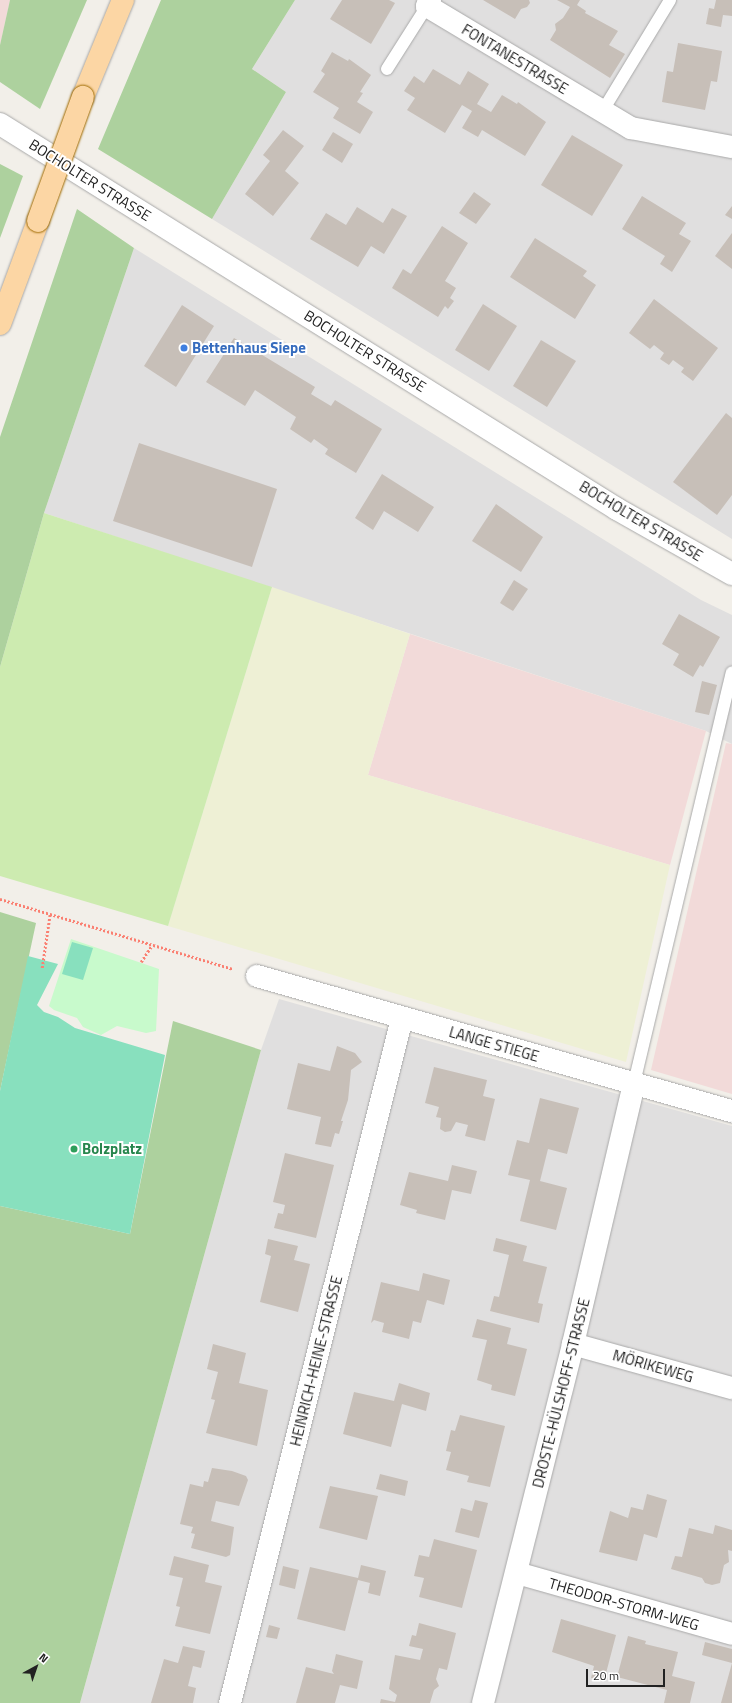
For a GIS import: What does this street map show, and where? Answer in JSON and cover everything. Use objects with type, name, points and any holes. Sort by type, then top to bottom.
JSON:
[{"type":"main road","points":[[0,324],[83,97],[123,0]]},
{"type":"street","name":"FONTANESTRASSE","points":[[429,3],[602,112],[631,128],[732,148]]},
{"type":"street","name":"BOCHOLTER STRASSE","points":[[0,124],[617,509],[732,574]]},
{"type":"street","name":"LANGE STIEGE","points":[[257,976],[732,1111]]},
{"type":"street","name":"HEINRICH-HEINE-STRASSE","points":[[230,1703],[402,1018]]},
{"type":"street","name":"DROSTE-HÜLSHOFF-STRASSE","points":[[483,1703],[517,1573],[573,1344],[634,1083]]},
{"type":"street","name":"MÖRIKEWEG","points":[[573,1344],[732,1388]]},
{"type":"street","name":"THEODOR-STORM-WEG","points":[[517,1573],[732,1634]]},
{"type":"lane","points":[[602,112],[670,0]]},
{"type":"lane","name":"FONTANESTRASSE","points":[[387,69],[429,3]]},
{"type":"lane","points":[[634,1083],[732,673]]},
{"type":"path","points":[[0,899],[257,976]]},
{"type":"path","points":[[42,968],[50,914]]},
{"type":"path","points":[[141,962],[152,945]]},
{"type":"shaded area","points":[[0,0],[10,0],[0,45]]},
{"type":"shaded area","points":[[295,0],[732,0],[732,539],[212,219],[286,92],[252,69]]},
{"type":"shaded area","points":[[134,248],[701,600],[732,615],[732,744],[706,731],[44,513]]},
{"type":"shaded area","points":[[410,634],[706,731],[670,865],[368,775]]},
{"type":"shaded area","points":[[726,743],[732,744],[732,1094],[651,1070]]},
{"type":"shaded area","points":[[279,999],[732,1126],[732,1703],[80,1703],[261,1050]]},
{"type":"green space","points":[[10,0],[87,0],[40,109],[0,82],[0,45]]},
{"type":"green space","points":[[161,0],[295,0],[252,69],[286,92],[212,219],[98,149]]},
{"type":"green space","points":[[0,164],[23,176],[0,238]]},
{"type":"green space","points":[[77,209],[134,248],[44,513],[0,667],[0,437]]},
{"type":"green space","points":[[44,513],[272,587],[168,926],[0,876],[0,667]]},
{"type":"green space","points":[[272,587],[410,634],[368,775],[670,865],[626,1062],[168,926]]},
{"type":"green space","points":[[0,912],[36,923],[0,1091]]},
{"type":"green space","points":[[71,939],[159,969],[156,1031],[146,1033],[117,1026],[101,1035],[83,1027],[77,1018],[54,1010],[49,1006]]},
{"type":"green space","points":[[72,942],[93,948],[83,980],[62,974]]},
{"type":"green space","name":"Bolzplatz","points":[[28,956],[58,964],[37,1005],[44,1012],[58,1017],[75,1028],[165,1055],[130,1234],[0,1206],[0,1091]]},
{"type":"green space","points":[[173,1021],[261,1050],[80,1703],[0,1703],[0,1206],[130,1234]]},
{"type":"building","points":[[342,0],[389,0],[395,3],[371,44],[330,19]]},
{"type":"building","points":[[483,0],[529,0],[530,3],[527,7],[521,9],[515,19]]},
{"type":"building","points":[[557,0],[580,0],[577,5],[586,11],[585,13],[618,31],[609,45],[625,54],[610,78],[550,40],[556,30],[555,24],[563,18],[570,7]]},
{"type":"building","points":[[716,0],[732,0],[732,16],[723,15],[721,27],[706,24],[709,8],[714,9]]},
{"type":"building","points":[[678,43],[722,51],[717,82],[711,81],[705,110],[662,102],[667,71],[673,72]]},
{"type":"building","points":[[332,52],[348,61],[349,59],[371,75],[360,92],[363,93],[357,102],[373,112],[360,134],[333,118],[339,108],[313,92],[325,74],[321,71]]},
{"type":"building","points":[[433,69],[460,85],[468,71],[489,84],[477,104],[491,112],[502,95],[517,104],[518,102],[546,122],[525,156],[482,130],[478,137],[462,128],[472,111],[462,105],[445,133],[407,110],[415,98],[404,91],[414,76],[424,83]]},
{"type":"building","points":[[283,130],[304,146],[285,171],[299,183],[273,216],[245,194],[270,161],[263,155]]},
{"type":"building","points":[[333,132],[353,144],[342,163],[322,150]]},
{"type":"building","points":[[572,135],[623,165],[592,216],[541,185]]},
{"type":"building","points":[[474,192],[491,204],[476,224],[459,213]]},
{"type":"building","points":[[642,196],[686,223],[679,234],[691,241],[672,272],[660,264],[665,256],[622,229]]},
{"type":"building","points":[[732,206],[732,219],[725,215]]},
{"type":"building","points":[[357,207],[383,223],[392,208],[407,216],[384,254],[371,246],[358,267],[310,239],[326,213],[346,225]]},
{"type":"building","points":[[442,226],[468,243],[445,281],[456,288],[450,298],[454,301],[448,309],[445,306],[438,317],[392,288],[403,269],[411,274]]},
{"type":"building","points":[[732,233],[732,269],[715,256]]},
{"type":"building","points":[[535,238],[587,271],[583,276],[596,285],[575,319],[510,277]]},
{"type":"building","points":[[654,299],[718,348],[693,381],[681,372],[684,368],[673,360],[669,365],[660,359],[664,353],[654,345],[650,349],[629,333]]},
{"type":"building","points":[[483,304],[517,326],[489,371],[455,350]]},
{"type":"building","points":[[182,305],[214,326],[176,387],[144,366]]},
{"type":"building","points":[[234,338],[315,387],[311,394],[331,406],[335,400],[382,429],[356,473],[325,454],[328,449],[314,439],[311,443],[290,429],[296,417],[255,390],[245,406],[206,382],[224,354],[222,352],[224,349],[226,350]]},
{"type":"building","points":[[541,340],[576,361],[547,407],[513,386]]},
{"type":"building","points":[[726,413],[732,418],[732,495],[717,515],[673,482]]},
{"type":"building","points":[[139,443],[277,489],[252,567],[113,521]]},
{"type":"building","points":[[382,474],[434,507],[418,532],[384,511],[373,530],[355,518]]},
{"type":"building","points":[[496,504],[543,537],[521,572],[472,541]]},
{"type":"building","points":[[514,580],[528,589],[513,611],[500,603]]},
{"type":"building","points":[[679,614],[720,637],[703,667],[700,665],[693,677],[673,665],[679,654],[662,644]]},
{"type":"building","points":[[702,681],[717,685],[709,715],[695,712]]},
{"type":"building","points":[[337,1046],[355,1053],[362,1062],[351,1070],[348,1100],[341,1121],[343,1121],[339,1134],[335,1133],[331,1147],[315,1144],[321,1117],[287,1109],[298,1063],[330,1071]]},
{"type":"building","points":[[434,1067],[487,1080],[483,1096],[495,1099],[485,1141],[465,1136],[468,1125],[456,1122],[451,1131],[445,1132],[440,1129],[441,1118],[436,1117],[439,1107],[425,1103]]},
{"type":"building","points":[[540,1098],[579,1108],[567,1154],[548,1149],[540,1181],[567,1188],[556,1230],[520,1221],[530,1180],[508,1175],[517,1140],[529,1143]]},
{"type":"building","points":[[285,1153],[334,1165],[316,1238],[274,1228],[278,1213],[283,1214],[285,1205],[273,1202]]},
{"type":"building","points":[[452,1165],[477,1171],[471,1194],[452,1190],[445,1220],[416,1213],[417,1210],[400,1205],[409,1172],[448,1181]]},
{"type":"building","points":[[496,1238],[527,1246],[523,1261],[547,1267],[538,1303],[543,1304],[539,1323],[490,1311],[494,1296],[499,1297],[509,1255],[493,1251]]},
{"type":"building","points":[[268,1239],[298,1246],[294,1260],[310,1264],[298,1312],[260,1302],[271,1256],[265,1254]]},
{"type":"building","points":[[423,1273],[450,1280],[444,1305],[427,1300],[421,1323],[413,1321],[409,1339],[382,1332],[384,1323],[374,1320],[371,1323],[381,1282],[419,1291]]},
{"type":"building","points":[[477,1319],[511,1328],[507,1344],[527,1349],[515,1396],[491,1390],[492,1385],[477,1380],[487,1340],[472,1337]]},
{"type":"building","points":[[213,1344],[246,1353],[239,1383],[268,1390],[257,1446],[206,1433],[215,1400],[211,1399],[218,1372],[207,1369]]},
{"type":"building","points":[[399,1383],[430,1393],[426,1411],[402,1404],[391,1447],[343,1434],[354,1392],[394,1401]]},
{"type":"building","points":[[460,1415],[505,1426],[490,1487],[467,1482],[469,1476],[446,1470],[451,1452],[446,1451],[451,1430],[455,1431]]},
{"type":"building","points":[[212,1468],[232,1471],[246,1476],[248,1480],[239,1506],[216,1501],[211,1521],[234,1527],[230,1555],[226,1557],[191,1548],[195,1534],[191,1533],[193,1527],[180,1524],[190,1484],[203,1487],[204,1481],[208,1482]]},
{"type":"building","points":[[380,1474],[408,1481],[405,1496],[376,1489]]},
{"type":"building","points":[[330,1486],[378,1496],[367,1540],[319,1528]]},
{"type":"building","points":[[647,1494],[667,1500],[657,1538],[644,1534],[637,1561],[599,1552],[610,1511],[628,1518],[631,1507],[643,1510]]},
{"type":"building","points":[[475,1500],[488,1503],[479,1538],[455,1532],[461,1508],[472,1511]]},
{"type":"building","points":[[715,1525],[732,1530],[732,1551],[728,1550],[729,1562],[724,1565],[720,1583],[712,1585],[705,1583],[702,1578],[671,1569],[675,1556],[682,1557],[689,1528],[713,1534]]},
{"type":"building","points":[[434,1539],[477,1550],[462,1608],[419,1597],[424,1578],[414,1576],[419,1555],[429,1557]]},
{"type":"building","points":[[174,1556],[209,1565],[205,1582],[222,1586],[210,1634],[175,1626],[180,1607],[176,1606],[183,1578],[169,1575]]},
{"type":"building","points":[[361,1565],[386,1571],[380,1596],[368,1593],[370,1583],[358,1580],[345,1631],[297,1619],[310,1567],[358,1578]]},
{"type":"building","points":[[283,1566],[299,1570],[295,1589],[279,1585]]},
{"type":"building","points":[[561,1619],[616,1635],[604,1681],[591,1678],[594,1666],[552,1652]]},
{"type":"building","points":[[419,1623],[456,1633],[447,1670],[439,1668],[436,1679],[439,1686],[434,1690],[430,1703],[380,1703],[381,1699],[395,1702],[397,1695],[389,1689],[395,1655],[420,1660],[423,1649],[409,1646],[412,1635],[416,1636]]},
{"type":"building","points":[[269,1625],[280,1628],[277,1639],[266,1637]]},
{"type":"building","points":[[628,1636],[646,1641],[645,1644],[678,1652],[672,1676],[695,1682],[690,1703],[664,1703],[667,1690],[617,1677]]},
{"type":"building","points":[[705,1642],[732,1649],[732,1663],[702,1655]]},
{"type":"building","points":[[183,1646],[205,1651],[201,1668],[193,1666],[188,1686],[196,1688],[193,1703],[151,1703],[164,1659],[178,1663]]},
{"type":"building","points":[[336,1654],[363,1661],[357,1689],[340,1685],[335,1703],[296,1703],[306,1667],[334,1674],[332,1671]]},
{"type":"building","points":[[732,1663],[732,1703],[721,1703]]},
{"type":"place","name":"Bettenhaus Siepe","points":[[184,348]]},
{"type":"place","name":"Bolzplatz","points":[[74,1149]]}]
